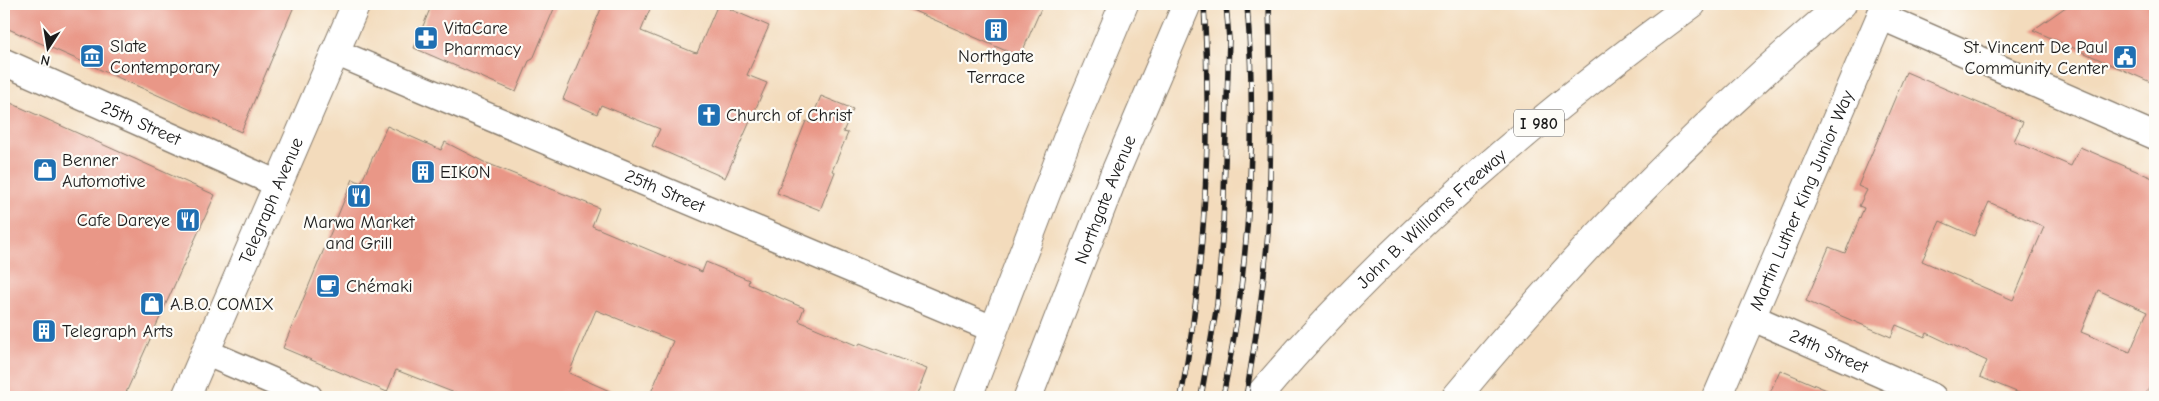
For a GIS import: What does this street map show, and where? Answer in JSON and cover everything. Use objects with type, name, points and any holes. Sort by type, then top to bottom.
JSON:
[{"type":"main road","name":"Telegraph Avenue","points":[[186,397],[356,4]]},
{"type":"main road","points":[[968,397],[1067,138],[1124,4]]},
{"type":"main road","name":"Northgate Avenue","points":[[1028,397],[1114,175],[1187,4]]},
{"type":"main road","name":"John B. Williams Freeway","points":[[1258,397],[1304,345],[1394,252],[1515,142],[1606,68],[1692,4]]},
{"type":"main road","points":[[1456,397],[1524,317],[1638,193],[1740,93],[1842,4]]},
{"type":"main road","name":"Martin Luther King Junior Way","points":[[1717,397],[1883,10]]},
{"type":"street","points":[[1883,10],[2155,136]]},
{"type":"street","name":"25th Street","points":[[336,52],[993,329]]},
{"type":"street","name":"25th Street","points":[[4,62],[278,184]]},
{"type":"street","name":"24th Street","points":[[1751,318],[1933,397]]},
{"type":"street","points":[[206,352],[309,397]]},
{"type":"building","points":[[4,4],[295,4],[241,132],[4,27]]},
{"type":"building","points":[[432,4],[556,4],[533,59],[529,61],[516,92],[414,48]]},
{"type":"building","points":[[603,4],[652,4],[641,31],[697,53],[718,4],[769,26],[747,75],[767,83],[725,178],[652,146],[660,129],[601,105],[597,114],[563,99]]},
{"type":"building","name":"Northgate Terrace","points":[[898,4],[1043,4],[1020,57]]},
{"type":"building","name":"St. Vincent De Paul Community Center","points":[[2070,4],[2155,4],[2155,84],[2033,30]]},
{"type":"building","points":[[1906,72],[2023,122],[2014,141],[2071,166],[2080,147],[2155,179],[2155,373],[2145,397],[2029,397],[1980,377],[1987,361],[1927,333],[1925,337],[1896,325],[1891,337],[1806,301],[1829,247],[1845,253],[1864,208],[1859,206],[1867,190],[1858,186]],"holes":[[[1989,202],[2044,227],[2013,300],[1922,261],[1940,221],[1974,236]],[[2098,290],[2147,312],[2130,352],[2081,332]]]},
{"type":"building","points":[[821,96],[853,109],[843,132],[848,133],[832,171],[835,172],[820,210],[777,193],[806,121],[810,123]]},
{"type":"building","points":[[4,100],[215,195],[124,397],[4,397]]},
{"type":"building","points":[[387,126],[441,150],[445,142],[484,162],[599,208],[592,226],[702,272],[706,262],[749,280],[748,284],[804,308],[799,321],[858,346],[860,343],[927,369],[916,397],[649,397],[673,341],[596,310],[569,373],[623,397],[465,397],[396,370],[387,392],[283,348],[353,179],[361,183]]},
{"type":"building","points":[[1780,370],[1843,397],[1768,397]]},
{"type":"railway","points":[[1181,397],[1196,300],[1207,152],[1204,4]]},
{"type":"railway","points":[[1201,397],[1217,305],[1223,226],[1229,39],[1226,4]]},
{"type":"railway","points":[[1223,397],[1243,273],[1249,196],[1251,80],[1247,4]]},
{"type":"railway","points":[[1246,397],[1262,294],[1268,232],[1271,118],[1269,4]]},
{"type":"place","name":"Northgate Terrace","points":[[996,30]]},
{"type":"place","name":"VitaCare Pharmacy","points":[[426,38]]},
{"type":"place","name":"Slate Contemporary","points":[[92,56]]},
{"type":"place","name":"St. Vincent De Paul Community Center","points":[[2125,57]]},
{"type":"place","name":"Church of Christ","points":[[709,115]]},
{"type":"place","name":"Benner Automotive","points":[[45,170]]},
{"type":"place","name":"EIKON","points":[[423,172]]},
{"type":"place","name":"Marwa Market and Grill","points":[[359,196]]},
{"type":"place","name":"Cafe Dareye","points":[[188,220]]},
{"type":"place","name":"Chémaki","points":[[328,286]]},
{"type":"place","name":"A.B.O. COMIX","points":[[152,304]]},
{"type":"place","name":"Telegraph Arts","points":[[44,331]]}]
